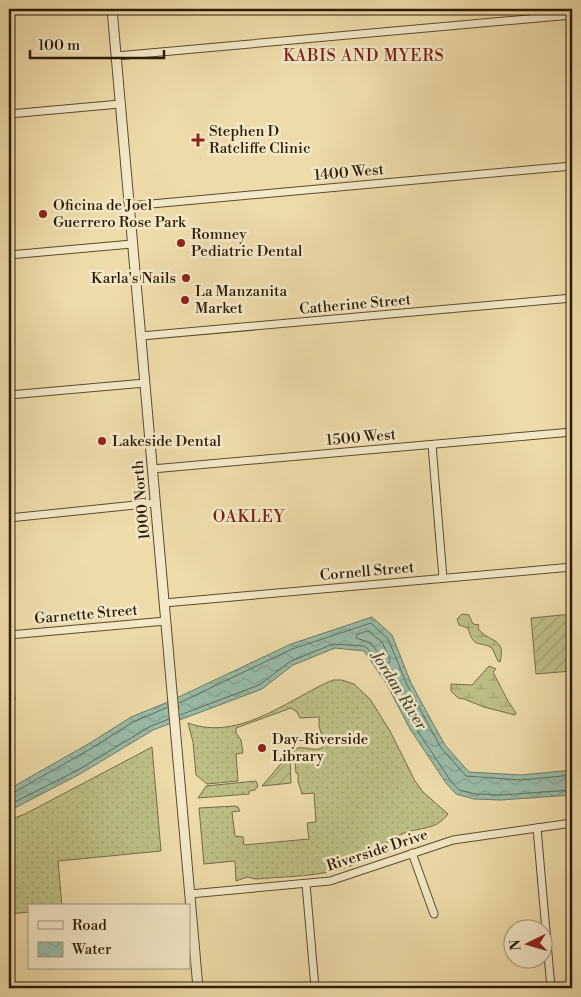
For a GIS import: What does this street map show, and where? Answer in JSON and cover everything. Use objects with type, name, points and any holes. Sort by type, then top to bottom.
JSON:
[{"type":"street","name":"1000 North","points":[[112,9],[198,988]]},
{"type":"street","points":[[116,56],[572,15]]},
{"type":"street","points":[[9,114],[120,104]]},
{"type":"street","name":"1400 West","points":[[129,206],[572,166]]},
{"type":"street","points":[[9,255],[132,244]]},
{"type":"street","name":"Catherine Street","points":[[140,336],[572,298]]},
{"type":"street","points":[[9,395],[145,383]]},
{"type":"street","name":"1500 West","points":[[152,469],[572,432]]},
{"type":"street","points":[[432,445],[443,578]]},
{"type":"street","points":[[9,518],[155,504]]},
{"type":"street","name":"Cornell Street","points":[[164,602],[572,566]]},
{"type":"street","name":"Garnette Street","points":[[9,635],[166,620]]},
{"type":"street","points":[[9,678],[11,699]]},
{"type":"street","name":"Riverside Drive","points":[[190,894],[338,880],[453,840],[572,823]]},
{"type":"street","points":[[536,828],[551,988]]},
{"type":"street","points":[[412,853],[434,914]]},
{"type":"street","points":[[306,884],[315,988]]},
{"type":"green space","points":[[462,614],[469,615],[473,624],[479,625],[478,628],[482,633],[498,644],[501,648],[500,662],[492,648],[475,642],[468,628],[459,625],[457,619]]},
{"type":"green space","points":[[572,614],[572,671],[536,674],[531,618]]},
{"type":"green space","points":[[489,666],[496,669],[493,672],[516,713],[515,715],[458,698],[451,691],[451,684],[472,685]]},
{"type":"green space","points":[[333,680],[342,680],[354,684],[370,699],[390,731],[415,781],[423,792],[448,814],[438,824],[407,832],[395,838],[362,861],[324,873],[256,879],[247,877],[236,881],[235,861],[204,864],[199,808],[238,807],[240,811],[232,812],[235,836],[243,837],[244,845],[309,839],[307,823],[316,822],[314,793],[302,794],[298,773],[296,773],[294,749],[319,749],[322,748],[324,743],[319,726],[319,717],[300,718],[297,712],[291,708],[236,728],[236,733],[241,740],[243,753],[236,754],[238,781],[207,784],[196,775],[193,742],[188,723],[207,727],[226,727],[245,723],[263,716]]},
{"type":"green space","points":[[152,747],[161,851],[58,861],[62,904],[28,904],[28,912],[9,914],[9,820],[25,814]]},
{"type":"green space","points":[[290,753],[291,783],[262,786]]},
{"type":"green space","points":[[256,781],[258,786],[255,790],[249,791],[249,794],[198,798],[206,786]]},
{"type":"water","name":"Jordan River","points":[[372,617],[392,635],[411,683],[445,745],[469,772],[521,775],[572,770],[572,795],[501,800],[474,799],[456,794],[446,783],[410,729],[386,683],[364,651],[335,648],[293,665],[262,689],[153,730],[80,774],[9,811],[9,789],[90,743],[131,717],[168,702],[291,644]]},
{"type":"place","name":"Stephen D Ratcliffe Clinic","points":[[198,140]]},
{"type":"place","name":"Oficina de Joel Guerrero Rose Park","points":[[43,214]]},
{"type":"place","name":"Romney Pediatric Dental","points":[[181,243]]},
{"type":"place","name":"Karla's Nails","points":[[186,278]]},
{"type":"place","name":"La Manzanita Market","points":[[185,300]]},
{"type":"place","name":"Lakeside Dental","points":[[102,441]]},
{"type":"place","name":"Day-Riverside Library","points":[[262,748]]},
{"type":"district","name":"KABIS AND MYERS","points":[[364,55]]},
{"type":"district","name":"OAKLEY","points":[[249,516]]}]
